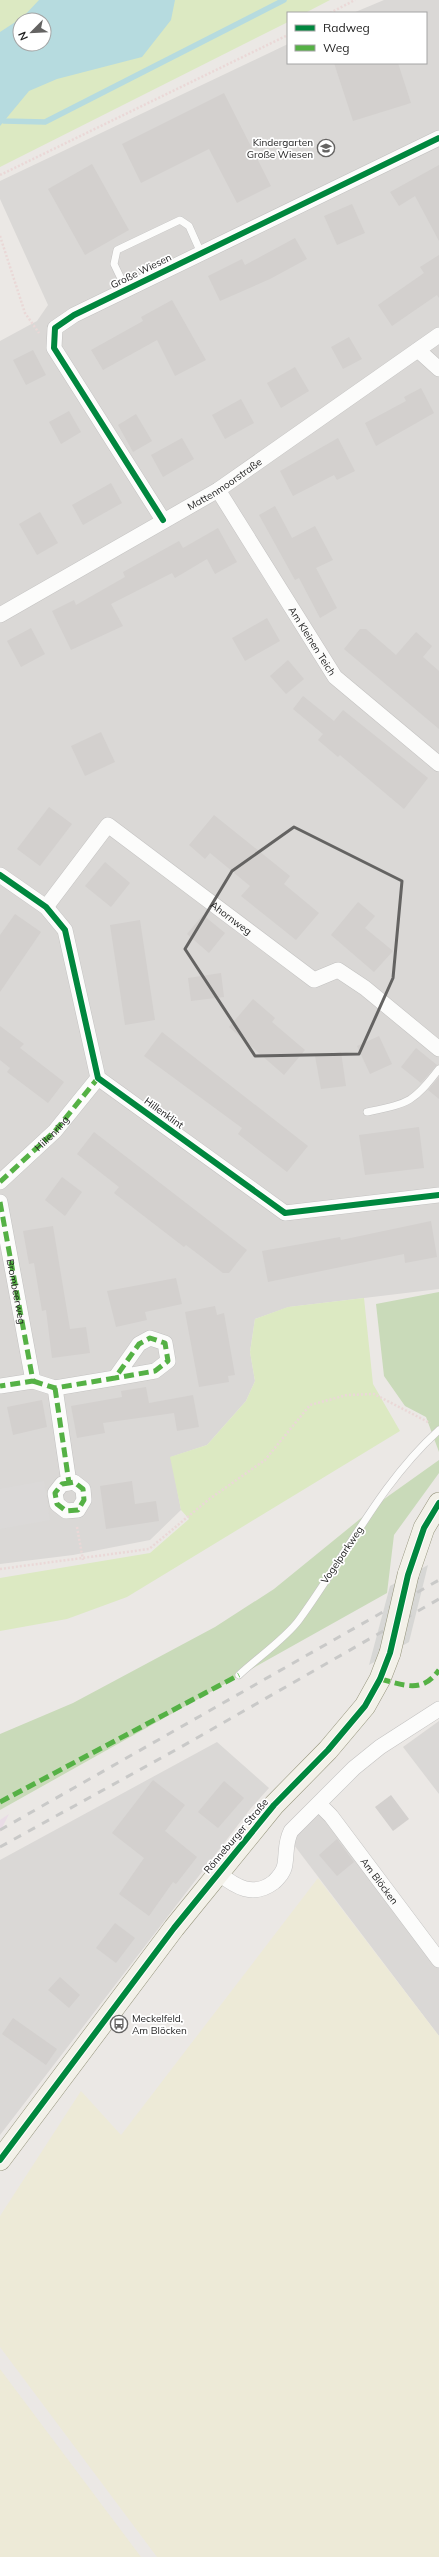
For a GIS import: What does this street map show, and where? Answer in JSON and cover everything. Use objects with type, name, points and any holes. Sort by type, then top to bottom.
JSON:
[{"type":"street","name":"Große Wiesen","points":[[55,343],[56,328],[74,315],[439,138]]},
{"type":"street","name":"Mattenmoorstraße","points":[[0,616],[163,520],[218,490],[439,335]]},
{"type":"street","points":[[55,343],[54,348],[163,520]]},
{"type":"street","points":[[418,350],[439,369]]},
{"type":"street","name":"Am Kleinen Teich","points":[[218,490],[335,677],[439,764]]},
{"type":"street","name":"Ahornweg","points":[[46,907],[108,825],[314,980],[338,970],[365,988],[439,1048]]},
{"type":"street","points":[[0,875],[46,907],[65,930],[98,1078]]},
{"type":"street","name":"Hillenring","points":[[0,1182],[55,1131],[98,1078]]},
{"type":"street","name":"Hillenklint","points":[[98,1078],[285,1213],[439,1195]]},
{"type":"street","name":"Brombeerweg","points":[[0,1202],[33,1381]]},
{"type":"street","points":[[0,1386],[33,1381],[55,1388],[115,1378]]},
{"type":"street","points":[[55,1388],[69,1483]]},
{"type":"street","points":[[74,1482],[83,1489],[84,1500],[78,1510],[66,1511],[57,1504],[56,1493],[62,1484],[69,1483],[74,1482]]},
{"type":"street","name":"Rönneburger Straße","points":[[0,2160],[174,1928],[218,1873],[274,1805],[328,1750],[366,1706],[380,1679],[390,1653],[408,1575],[424,1528],[439,1503]]},
{"type":"street","points":[[218,1873],[231,1884],[245,1890],[257,1891],[269,1885],[281,1875],[285,1864],[285,1842],[291,1831],[354,1768],[380,1747],[439,1709]]},
{"type":"street","name":"Am Blöcken","points":[[319,1804],[331,1816],[439,1960]]},
{"type":"lane","points":[[126,290],[114,264],[117,250],[180,220],[189,226],[202,253]]},
{"type":"lane","points":[[367,1112],[404,1104],[413,1100],[439,1069]]},
{"type":"lane","name":"Vogelparkweg","points":[[239,1675],[298,1621],[391,1482],[416,1451],[439,1430]]},
{"type":"path","points":[[332,12],[355,0]]},
{"type":"path","points":[[0,176],[287,35]]},
{"type":"path","points":[[0,236],[25,313],[37,332],[55,343]]},
{"type":"path","points":[[0,1570],[83,1560],[149,1549],[208,1500],[265,1460],[310,1404],[347,1395],[374,1394],[432,1424]]},
{"type":"path","points":[[74,1510],[83,1560]]},
{"type":"highlighted area","points":[[294,827],[402,881],[393,978],[359,1054],[255,1056],[185,949],[232,871]]},
{"type":"shaded area","points":[[384,0],[439,0],[439,1289],[289,1307],[255,1319],[250,1352],[255,1381],[246,1401],[207,1445],[171,1457],[181,1510],[150,1540],[73,1555],[0,1564],[0,341],[37,321],[48,305],[0,199],[0,181],[287,44],[287,64],[427,64],[427,12],[355,12]]},
{"type":"shaded area","points":[[44,1481],[50,1520],[0,1529],[0,1489]]},
{"type":"shaded area","points":[[439,1721],[439,1794],[403,1747]]},
{"type":"shaded area","points":[[217,1742],[269,1788],[251,1808],[0,2135],[0,1860]]},
{"type":"shaded area","points":[[320,1811],[439,1959],[439,2036],[291,1841]]},
{"type":"shaded area","points":[[9,1814],[0,1832],[0,1820]]},
{"type":"shaded area","points":[[318,1878],[439,2036],[439,2557],[157,2557],[0,2347],[0,2216],[81,2091],[121,2135]]},
{"type":"shaded area","points":[[0,2369],[141,2557],[0,2557]]},
{"type":"green space","points":[[0,0],[330,0],[307,12],[287,12],[287,23],[0,167]]},
{"type":"green space","points":[[439,1292],[439,1452],[426,1417],[405,1406],[384,1376],[376,1304]]},
{"type":"green space","points":[[364,1298],[373,1384],[400,1431],[127,1597],[67,1619],[0,1631],[0,1578],[150,1553],[189,1519],[181,1510],[170,1457],[207,1445],[246,1401],[255,1381],[250,1352],[255,1319],[288,1307]]},
{"type":"green space","points":[[439,1460],[439,1473],[394,1535],[387,1593],[0,1810],[0,1734],[73,1703],[215,1627],[274,1589],[387,1497]]},
{"type":"water","points":[[39,0],[175,0],[171,20],[142,57],[57,79],[29,91],[0,126],[0,32],[12,24],[12,52],[52,52],[52,12],[28,12]]},
{"type":"pier","points":[[428,1565],[409,1642],[369,1665],[390,1586]]},
{"type":"building","points":[[334,64],[398,64],[411,103],[353,121]]},
{"type":"building","points":[[224,93],[271,186],[237,203],[209,149],[141,183],[122,144]]},
{"type":"building","points":[[92,164],[129,230],[85,255],[48,189]]},
{"type":"building","points":[[439,165],[439,241],[415,196],[399,206],[390,192]]},
{"type":"building","points":[[352,204],[365,233],[337,245],[324,216]]},
{"type":"building","points":[[295,238],[307,259],[270,279],[220,301],[208,276],[242,259],[245,265]]},
{"type":"building","points":[[439,255],[439,298],[437,295],[392,326],[378,305],[424,273],[420,267]]},
{"type":"building","points":[[172,300],[206,360],[175,376],[157,340],[103,370],[91,350],[143,321],[141,317]]},
{"type":"building","points":[[349,337],[362,359],[343,369],[331,347]]},
{"type":"building","points":[[33,350],[46,375],[26,385],[13,360]]},
{"type":"building","points":[[295,367],[309,391],[281,408],[267,383]]},
{"type":"building","points":[[421,388],[434,413],[376,446],[365,423],[406,401],[404,397]]},
{"type":"building","points":[[241,399],[254,423],[225,439],[212,415]]},
{"type":"building","points":[[69,411],[81,432],[61,444],[49,422]]},
{"type":"building","points":[[136,414],[152,441],[133,452],[118,425]]},
{"type":"building","points":[[182,438],[194,459],[163,477],[151,455]]},
{"type":"building","points":[[338,438],[355,471],[337,480],[334,475],[293,496],[280,471]]},
{"type":"building","points":[[111,483],[122,503],[83,525],[72,505]]},
{"type":"building","points":[[275,506],[292,538],[315,526],[333,560],[316,568],[337,608],[320,618],[299,578],[295,580],[259,515]]},
{"type":"building","points":[[40,512],[58,543],[37,555],[19,524]]},
{"type":"building","points":[[218,528],[237,562],[215,574],[207,559],[175,578],[172,573],[111,604],[123,626],[71,650],[52,611],[74,600],[76,605],[125,577],[123,572],[179,541],[183,548]]},
{"type":"building","points":[[267,618],[280,641],[245,661],[232,638]]},
{"type":"building","points":[[31,628],[45,654],[21,667],[7,641]]},
{"type":"building","points":[[360,629],[366,629],[396,655],[416,632],[432,646],[423,657],[439,671],[439,729],[344,649]]},
{"type":"building","points":[[288,660],[304,679],[286,694],[270,676]]},
{"type":"building","points":[[303,696],[334,721],[343,710],[428,778],[404,809],[340,755],[338,757],[318,740],[323,734],[293,709]]},
{"type":"building","points":[[101,732],[115,762],[85,776],[71,746]]},
{"type":"building","points":[[49,807],[72,824],[40,866],[17,849]]},
{"type":"building","points":[[214,815],[290,876],[284,884],[319,913],[296,940],[241,896],[250,886],[210,853],[205,859],[189,845]]},
{"type":"building","points":[[105,862],[130,883],[111,907],[85,886]]},
{"type":"building","points":[[358,902],[375,916],[365,928],[393,951],[374,972],[331,935]]},
{"type":"building","points":[[15,914],[41,932],[0,992],[0,935]]},
{"type":"building","points":[[203,915],[225,933],[209,953],[187,934]]},
{"type":"building","points":[[140,920],[155,1020],[125,1025],[110,925]]},
{"type":"building","points":[[221,973],[224,997],[191,1001],[188,978]]},
{"type":"building","points":[[253,999],[275,1018],[272,1022],[305,1050],[284,1075],[229,1027]]},
{"type":"building","points":[[0,1026],[24,1044],[20,1048],[64,1082],[48,1103],[7,1072],[10,1068],[0,1060]]},
{"type":"building","points":[[162,1032],[308,1146],[287,1172],[238,1134],[242,1128],[144,1056]]},
{"type":"building","points":[[379,1036],[392,1064],[370,1074],[357,1046]]},
{"type":"building","points":[[416,1048],[437,1065],[421,1083],[401,1067]]},
{"type":"building","points":[[341,1052],[346,1086],[321,1089],[315,1056]]},
{"type":"building","points":[[439,1077],[439,1099],[428,1090]]},
{"type":"building","points":[[419,1127],[424,1168],[365,1175],[359,1135]]},
{"type":"building","points":[[94,1132],[247,1250],[229,1273],[223,1273],[186,1245],[184,1247],[114,1193],[119,1187],[77,1154]]},
{"type":"building","points":[[62,1177],[82,1192],[65,1216],[45,1200]]},
{"type":"building","points":[[431,1221],[437,1257],[405,1263],[404,1254],[268,1282],[262,1251],[340,1237],[341,1240]]},
{"type":"building","points":[[53,1226],[70,1329],[86,1327],[90,1353],[52,1358],[46,1310],[42,1311],[34,1263],[29,1264],[23,1231]]},
{"type":"building","points":[[176,1278],[182,1304],[145,1312],[147,1320],[116,1327],[107,1291]]},
{"type":"building","points":[[215,1306],[217,1315],[224,1313],[235,1375],[228,1376],[229,1382],[199,1387],[185,1312]]},
{"type":"building","points":[[146,1387],[149,1403],[193,1395],[199,1427],[177,1431],[174,1413],[103,1423],[105,1433],[77,1438],[71,1406],[122,1397],[121,1391]]},
{"type":"building","points":[[42,1400],[47,1427],[13,1435],[7,1407]]},
{"type":"building","points":[[132,1481],[135,1504],[156,1501],[159,1521],[106,1529],[100,1486]]},
{"type":"building","points":[[153,1780],[185,1805],[165,1831],[197,1857],[176,1884],[173,1882],[149,1916],[119,1894],[144,1858],[112,1833]]},
{"type":"building","points":[[224,1781],[244,1798],[218,1828],[198,1812]]},
{"type":"building","points":[[391,1795],[409,1819],[393,1831],[375,1807]]},
{"type":"building","points":[[337,1839],[354,1862],[337,1876],[319,1855]]},
{"type":"building","points":[[115,1923],[135,1938],[116,1963],[96,1948]]},
{"type":"building","points":[[60,1977],[80,1995],[69,2008],[48,1990]]},
{"type":"building","points":[[13,2018],[57,2049],[46,2065],[2,2034]]},
{"type":"waterway","points":[[0,118],[4,121],[45,122],[284,0]]},
{"type":"railway","points":[[0,1830],[439,1580]]},
{"type":"railway","points":[[0,1847],[181,1747],[439,1599]]},
{"type":"marked path","points":[[0,1182],[55,1131],[98,1078]]},
{"type":"marked path","points":[[0,1202],[33,1381],[0,1386]]},
{"type":"marked path","points":[[33,1381],[55,1388],[115,1378],[139,1344],[150,1338],[165,1343],[168,1361],[155,1371],[115,1378]]},
{"type":"marked path","points":[[55,1388],[69,1483],[74,1482],[83,1489],[84,1500],[78,1510],[66,1511],[57,1504],[55,1493],[62,1484],[69,1483]]},
{"type":"marked path","points":[[380,1679],[405,1685],[419,1685],[433,1678],[439,1670]]},
{"type":"marked path","points":[[0,1802],[239,1675]]},
{"type":"cycle path","points":[[163,520],[54,348],[55,328],[74,315],[439,138]]},
{"type":"cycle path","points":[[0,875],[46,907],[65,930],[98,1078],[285,1213],[439,1195]]},
{"type":"cycle path","points":[[0,2160],[174,1928],[274,1805],[328,1750],[365,1706],[380,1679],[390,1653],[408,1575],[424,1528],[439,1503]]},
{"type":"place","name":"Kindergarten Große Wiesen","points":[[326,148]]},
{"type":"place","name":"Meckelfeld, Am Blöcken","points":[[119,2024]]}]
